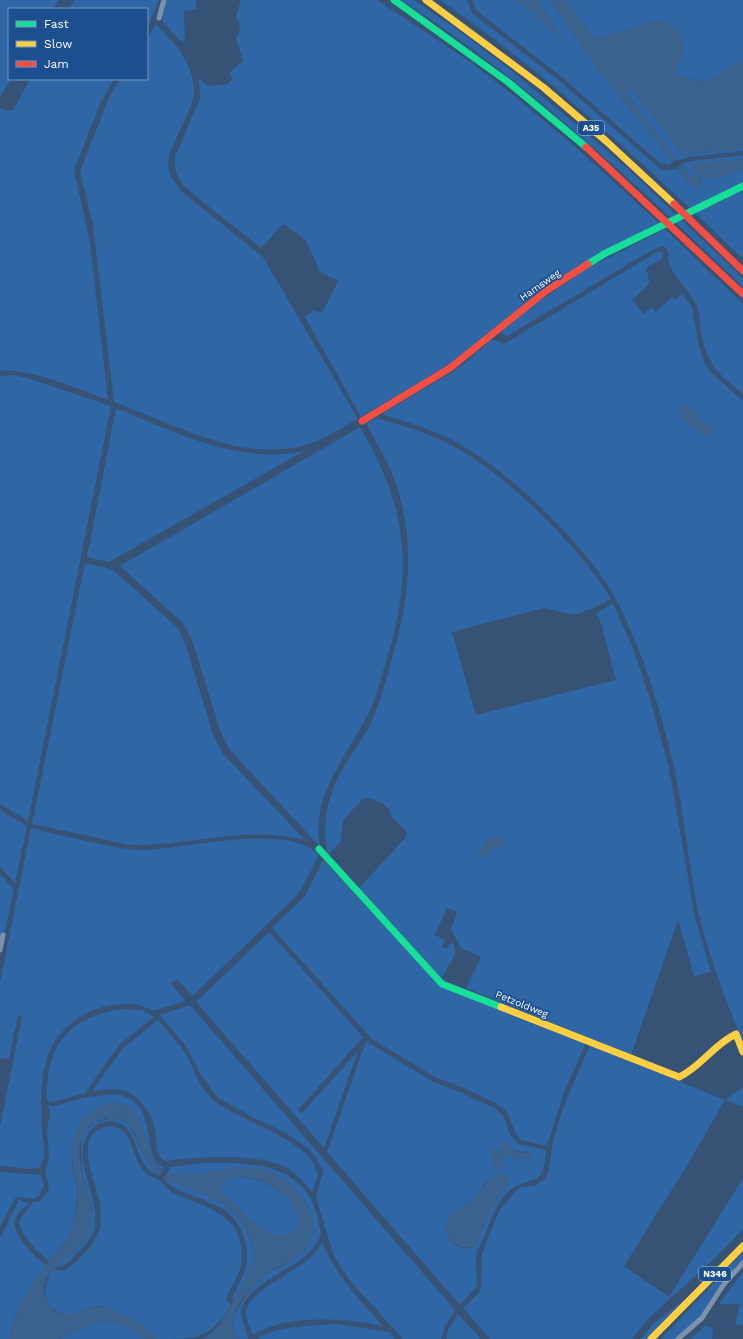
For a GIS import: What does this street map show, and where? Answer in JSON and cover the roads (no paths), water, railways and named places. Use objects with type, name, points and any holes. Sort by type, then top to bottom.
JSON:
[{"type":"main road","name":"A35","points":[[394,0],[466,50],[523,94],[631,186],[743,294]]},
{"type":"main road","name":"A35","points":[[426,0],[469,30],[558,99],[644,176],[743,271]]},
{"type":"main road","name":"Hamsweg","points":[[362,421],[450,368],[546,291],[604,254],[743,186]]},
{"type":"main road","name":"Petzoldweg","points":[[319,850],[442,984],[679,1077],[688,1073],[725,1039],[736,1034],[743,1052]]},
{"type":"main road","name":"N346","points":[[651,1339],[743,1246]]},
{"type":"main road","name":"N346","points":[[657,1339],[687,1302]]},
{"type":"street","points":[[158,18],[164,0]]},
{"type":"street","points":[[0,950],[3,935]]},
{"type":"street","points":[[678,1339],[702,1318],[724,1284],[743,1263]]},
{"type":"waterway","points":[[727,215],[743,244]]}]
